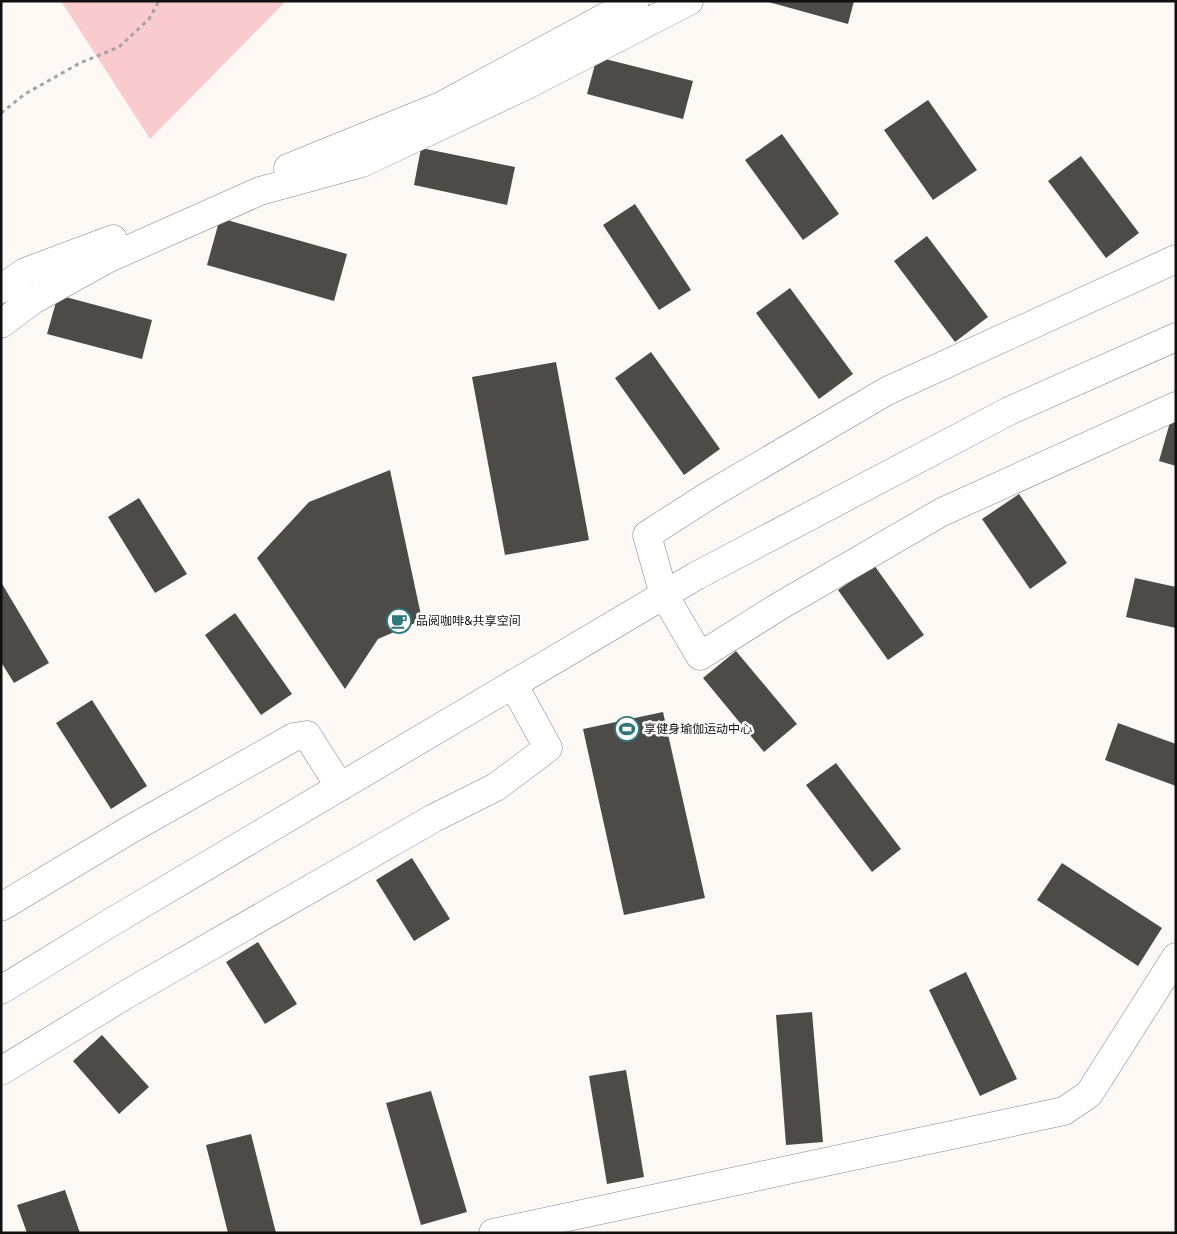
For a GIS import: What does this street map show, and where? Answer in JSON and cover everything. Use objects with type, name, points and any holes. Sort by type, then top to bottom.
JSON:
[{"type":"street","points":[[1,289],[25,272],[140,229],[441,106],[635,1]]},
{"type":"street","points":[[1,324],[33,300],[107,259],[260,191],[362,163],[529,84],[689,1]]},
{"type":"street","points":[[1176,259],[887,391],[719,490],[647,535],[664,596],[700,656],[778,607],[942,512],[1176,406]]},
{"type":"street","points":[[1,990],[110,923],[696,576],[1009,411],[1176,338]]},
{"type":"street","points":[[1,1071],[127,994],[416,828],[496,787],[548,748],[513,684]]},
{"type":"street","points":[[1,907],[131,829],[294,737],[307,735],[340,787]]},
{"type":"street","points":[[493,1233],[1064,1111],[1088,1094],[1176,957]]},
{"type":"path","points":[[1,113],[33,90],[80,63],[119,47],[149,19],[160,1]]},
{"type":"shaded area","points":[[61,1],[286,1],[150,139]]},
{"type":"building","points":[[765,1],[854,1],[848,24]]},
{"type":"building","points":[[597,57],[693,81],[683,119],[587,94]]},
{"type":"building","points":[[928,100],[977,170],[933,200],[884,130]]},
{"type":"building","points":[[782,134],[839,214],[803,240],[745,160]]},
{"type":"building","points":[[421,148],[515,167],[507,205],[414,185]]},
{"type":"building","points":[[1081,156],[1139,233],[1106,258],[1048,181]]},
{"type":"building","points":[[635,204],[691,290],[659,310],[603,225]]},
{"type":"building","points":[[220,218],[347,254],[334,301],[207,265]]},
{"type":"building","points":[[927,236],[988,317],[955,342],[894,261]]},
{"type":"building","points":[[790,288],[853,374],[819,399],[756,313]]},
{"type":"building","points":[[58,295],[152,320],[142,359],[47,334]]},
{"type":"building","points":[[651,352],[720,449],[684,475],[615,378]]},
{"type":"building","points":[[556,362],[589,540],[505,555],[472,377]]},
{"type":"building","points":[[1172,415],[1176,416],[1176,466],[1159,461]]},
{"type":"building","points":[[390,470],[422,620],[378,639],[345,689],[257,558],[309,502]]},
{"type":"building","points":[[1019,494],[1067,563],[1030,589],[982,519]]},
{"type":"building","points":[[139,498],[187,574],[155,593],[108,517]]},
{"type":"building","points":[[874,565],[924,635],[888,660],[838,590]]},
{"type":"building","points":[[1135,578],[1176,587],[1176,628],[1126,617]]},
{"type":"building","points":[[1,582],[49,663],[14,683],[1,662]]},
{"type":"building","points":[[235,613],[292,694],[261,715],[205,635]]},
{"type":"building","points":[[736,651],[797,724],[764,752],[703,678]]},
{"type":"building","points":[[92,700],[147,786],[111,809],[56,723]]},
{"type":"building","points":[[663,712],[705,898],[624,915],[583,729]]},
{"type":"building","points":[[1118,723],[1176,744],[1176,786],[1105,760]]},
{"type":"building","points":[[836,763],[901,849],[872,872],[806,785]]},
{"type":"building","points":[[412,858],[450,919],[414,941],[376,880]]},
{"type":"building","points":[[1062,863],[1162,928],[1138,966],[1037,900]]},
{"type":"building","points":[[258,942],[297,1004],[265,1024],[226,962]]},
{"type":"building","points":[[966,972],[1017,1079],[980,1096],[929,990]]},
{"type":"building","points":[[812,1012],[823,1142],[786,1145],[776,1015]]},
{"type":"building","points":[[102,1035],[149,1087],[119,1114],[73,1061]]},
{"type":"building","points":[[626,1070],[644,1177],[607,1184],[589,1076]]},
{"type":"building","points":[[431,1091],[467,1212],[421,1225],[386,1103]]},
{"type":"building","points":[[251,1134],[276,1233],[228,1233],[206,1145]]},
{"type":"building","points":[[65,1190],[80,1233],[27,1233],[17,1205]]},
{"type":"place","name":"品阅咖啡&共享空间","points":[[399,621]]},
{"type":"place","name":"享健身瑜伽运动中心","points":[[627,729]]}]
